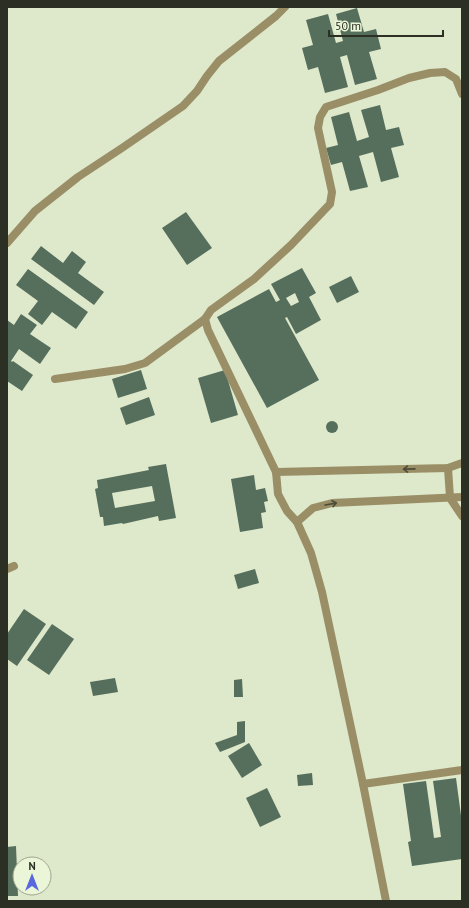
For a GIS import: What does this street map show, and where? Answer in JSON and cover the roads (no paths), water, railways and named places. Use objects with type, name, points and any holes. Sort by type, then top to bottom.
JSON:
[{"type":"street","points":[[7,243],[35,211],[78,177],[183,106],[197,91],[219,62],[285,7]]},
{"type":"street","points":[[55,380],[125,369],[144,363],[205,319],[211,310],[254,279],[291,245],[330,204],[332,192],[318,128],[320,117],[326,108],[409,78],[430,73],[445,72],[456,79],[462,94]]},
{"type":"street","points":[[205,319],[208,330],[276,472],[278,494],[287,511],[297,522],[311,553],[322,592],[363,784],[386,901]]},
{"type":"street","points":[[276,472],[448,468],[462,463]]},
{"type":"street","points":[[448,468],[450,498],[462,516]]},
{"type":"street","points":[[297,522],[313,508],[332,503],[462,497]]},
{"type":"street","points":[[363,784],[462,770]]}]
